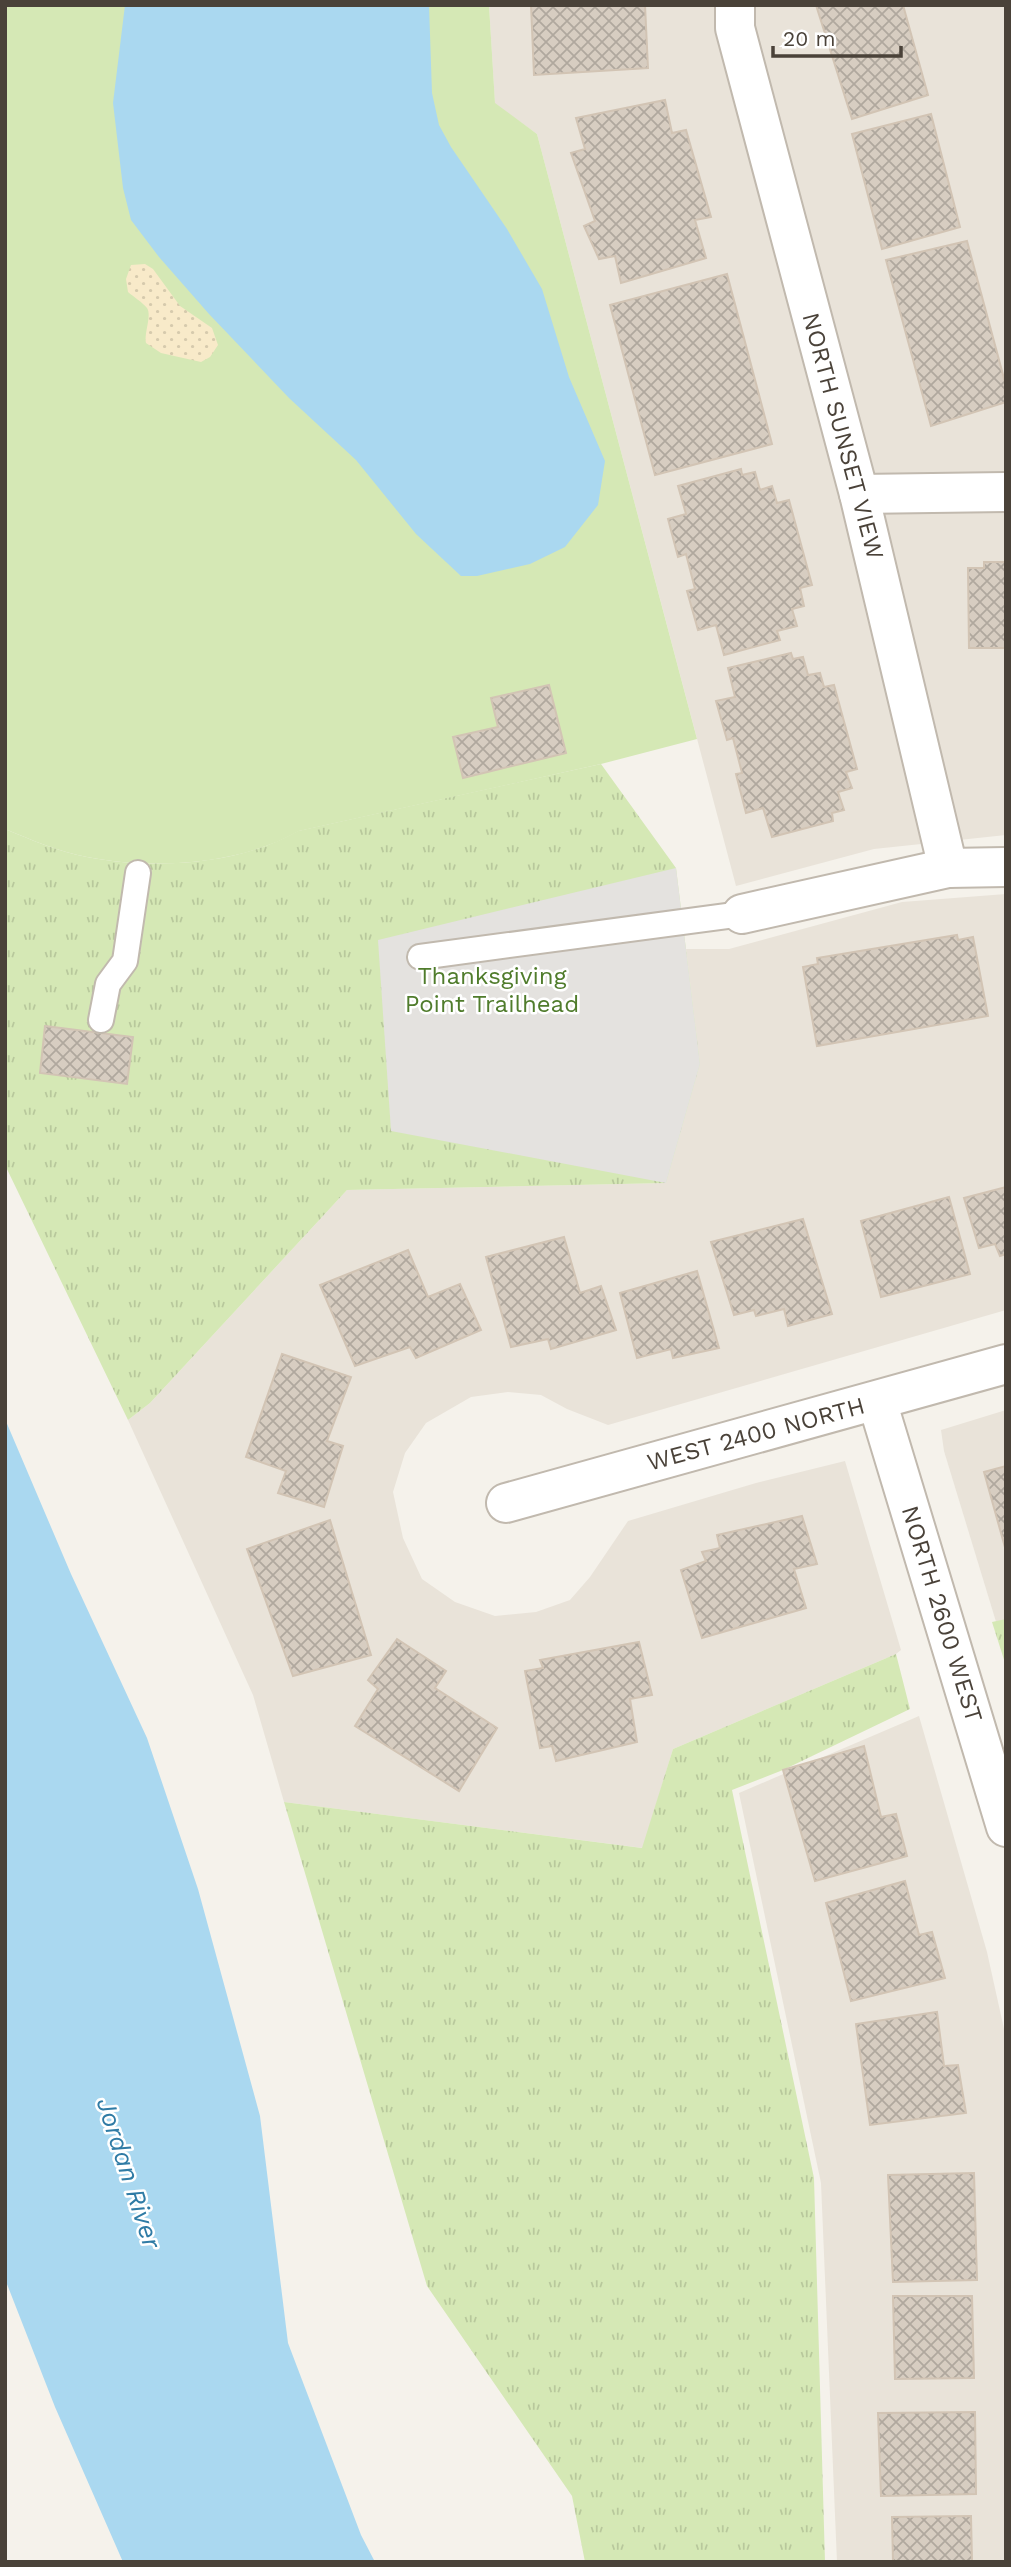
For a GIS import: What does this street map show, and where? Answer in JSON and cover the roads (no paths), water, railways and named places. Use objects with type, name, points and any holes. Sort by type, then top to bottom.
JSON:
[{"type":"street","name":"NORTH SUNSET VIEW","points":[[735,5],[735,28],[859,494],[948,868]]},
{"type":"street","points":[[859,494],[1006,492]]},
{"type":"street","points":[[742,914],[948,868],[1006,867]]},
{"type":"street","name":"WEST 2400 NORTH","points":[[506,1503],[1006,1364]]},
{"type":"street","name":"NORTH 2600 WEST","points":[[877,1401],[1006,1826]]},
{"type":"lane","points":[[101,1020],[108,984],[125,961],[138,873]]},
{"type":"lane","points":[[420,957],[742,914]]},
{"type":"water","points":[[125,5],[429,5],[432,93],[439,125],[507,229],[542,289],[569,377],[605,461],[598,505],[565,547],[530,564],[477,576],[461,576],[416,534],[356,460],[289,398],[159,257],[131,220],[123,188],[113,103]]},
{"type":"water","name":"Jordan River","points":[[5,1419],[71,1574],[147,1738],[198,1889],[260,2116],[288,2343],[361,2535],[375,2562],[123,2562],[55,2407],[5,2279]]},
{"type":"park label","name":"Thanksgiving Point Trailhead","points":[[492,990]]}]
